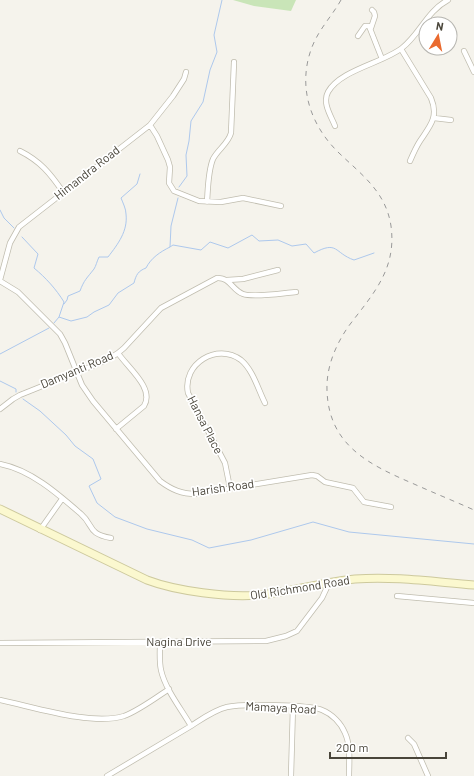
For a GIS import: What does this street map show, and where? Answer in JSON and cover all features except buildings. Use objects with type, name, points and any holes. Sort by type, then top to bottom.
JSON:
[{"type":"street","points":[[336,126],[326,103],[328,91],[345,76],[401,49],[432,13],[448,0]]},
{"type":"street","points":[[372,10],[374,12],[374,16],[371,28],[382,59]]},
{"type":"street","points":[[358,36],[366,25],[371,28]]},
{"type":"street","points":[[401,49],[431,98],[434,107],[434,118],[432,124],[419,142],[410,161]]},
{"type":"street","points":[[464,51],[474,72]]},
{"type":"street","points":[[207,202],[210,172],[213,161],[228,141],[231,133],[234,62]]},
{"type":"street","name":"Himandra Road","points":[[76,372],[60,334],[18,292],[0,280],[10,243],[19,227],[150,125],[174,96],[186,72]]},
{"type":"street","points":[[434,118],[451,120]]},
{"type":"street","points":[[150,125],[168,160],[170,167],[169,183],[172,188],[199,201],[221,202],[243,198],[281,206]]},
{"type":"street","points":[[20,151],[43,166],[51,174],[63,192]]},
{"type":"street","name":"Damyanti Road","points":[[0,409],[20,395],[107,360],[118,353],[161,308],[217,278],[227,280],[243,279],[278,270]]},
{"type":"street","points":[[227,280],[236,290],[247,295],[296,292]]},
{"type":"street","points":[[116,428],[144,406],[147,396],[146,388],[142,382],[118,353]]},
{"type":"street","name":"Hansa Place","points":[[230,488],[224,463],[188,393],[187,385],[189,375],[198,362],[207,356],[218,354],[230,355],[241,360],[248,368],[265,402]]},
{"type":"street","name":"Harish Road","points":[[76,372],[82,385],[93,401],[160,481],[176,490],[187,494],[196,494],[315,475],[324,482],[353,488],[360,499],[366,503],[391,507]]},
{"type":"street","points":[[0,464],[10,466],[27,474],[83,515],[92,531],[111,538]]},
{"type":"street","points":[[40,530],[62,499]]},
{"type":"street","name":"Old Richmond Road","points":[[0,509],[40,530],[147,580],[172,587],[208,593],[242,596],[278,593],[356,579],[397,579],[474,585]]},
{"type":"street","name":"Nagina Drive","points":[[0,643],[266,640],[293,634],[302,625],[322,598],[329,583]]},
{"type":"street","points":[[397,596],[474,603]]},
{"type":"street","points":[[160,642],[161,670],[169,689],[192,726]]},
{"type":"street","points":[[0,700],[82,717],[107,718],[128,714],[169,689]]},
{"type":"street","name":"Mamaya Road","points":[[107,776],[217,711],[226,707],[244,706],[292,706],[309,707],[322,710],[338,722],[345,733],[348,742],[349,776]]},
{"type":"street","points":[[291,776],[292,706]]},
{"type":"street","points":[[408,738],[414,744],[428,776]]},
{"type":"green space","points":[[233,0],[296,0],[291,11],[254,6]]},
{"type":"waterway","points":[[179,187],[187,176],[186,155],[191,121],[203,102],[210,70],[217,52],[214,35],[222,0]]},
{"type":"waterway","points":[[64,304],[68,296],[80,291],[84,282],[95,268],[99,257],[108,257],[119,242],[124,232],[126,220],[126,210],[121,198],[137,184],[140,174]]},
{"type":"waterway","points":[[54,323],[59,317],[71,321],[87,317],[109,305],[118,293],[134,283],[141,270],[146,268],[153,258],[170,247],[171,226],[178,198]]},
{"type":"waterway","points":[[0,210],[4,218],[14,228]]},
{"type":"waterway","points":[[170,247],[173,245],[201,250],[210,242],[228,248],[252,235],[259,241],[278,240],[292,246],[306,244],[314,253],[322,249],[332,248],[354,260],[374,253]]},
{"type":"waterway","points":[[22,237],[38,254],[34,268],[43,276],[64,302],[59,317]]},
{"type":"waterway","points":[[0,354],[49,328]]},
{"type":"waterway","points":[[0,381],[16,389],[16,392]]},
{"type":"waterway","points":[[23,399],[40,411],[66,435],[75,446],[93,459],[101,479],[89,486],[97,503],[115,517],[147,529],[192,540],[209,548],[251,540],[313,522],[349,532],[474,544]]},
{"type":"railway","points":[[341,0],[318,34],[312,47],[306,76],[306,90],[309,104],[320,130],[339,153],[372,185],[384,203],[391,226],[392,242],[390,256],[381,281],[374,293],[343,334],[332,358],[327,382],[330,410],[335,426],[344,440],[368,461],[398,477],[474,510]]}]
